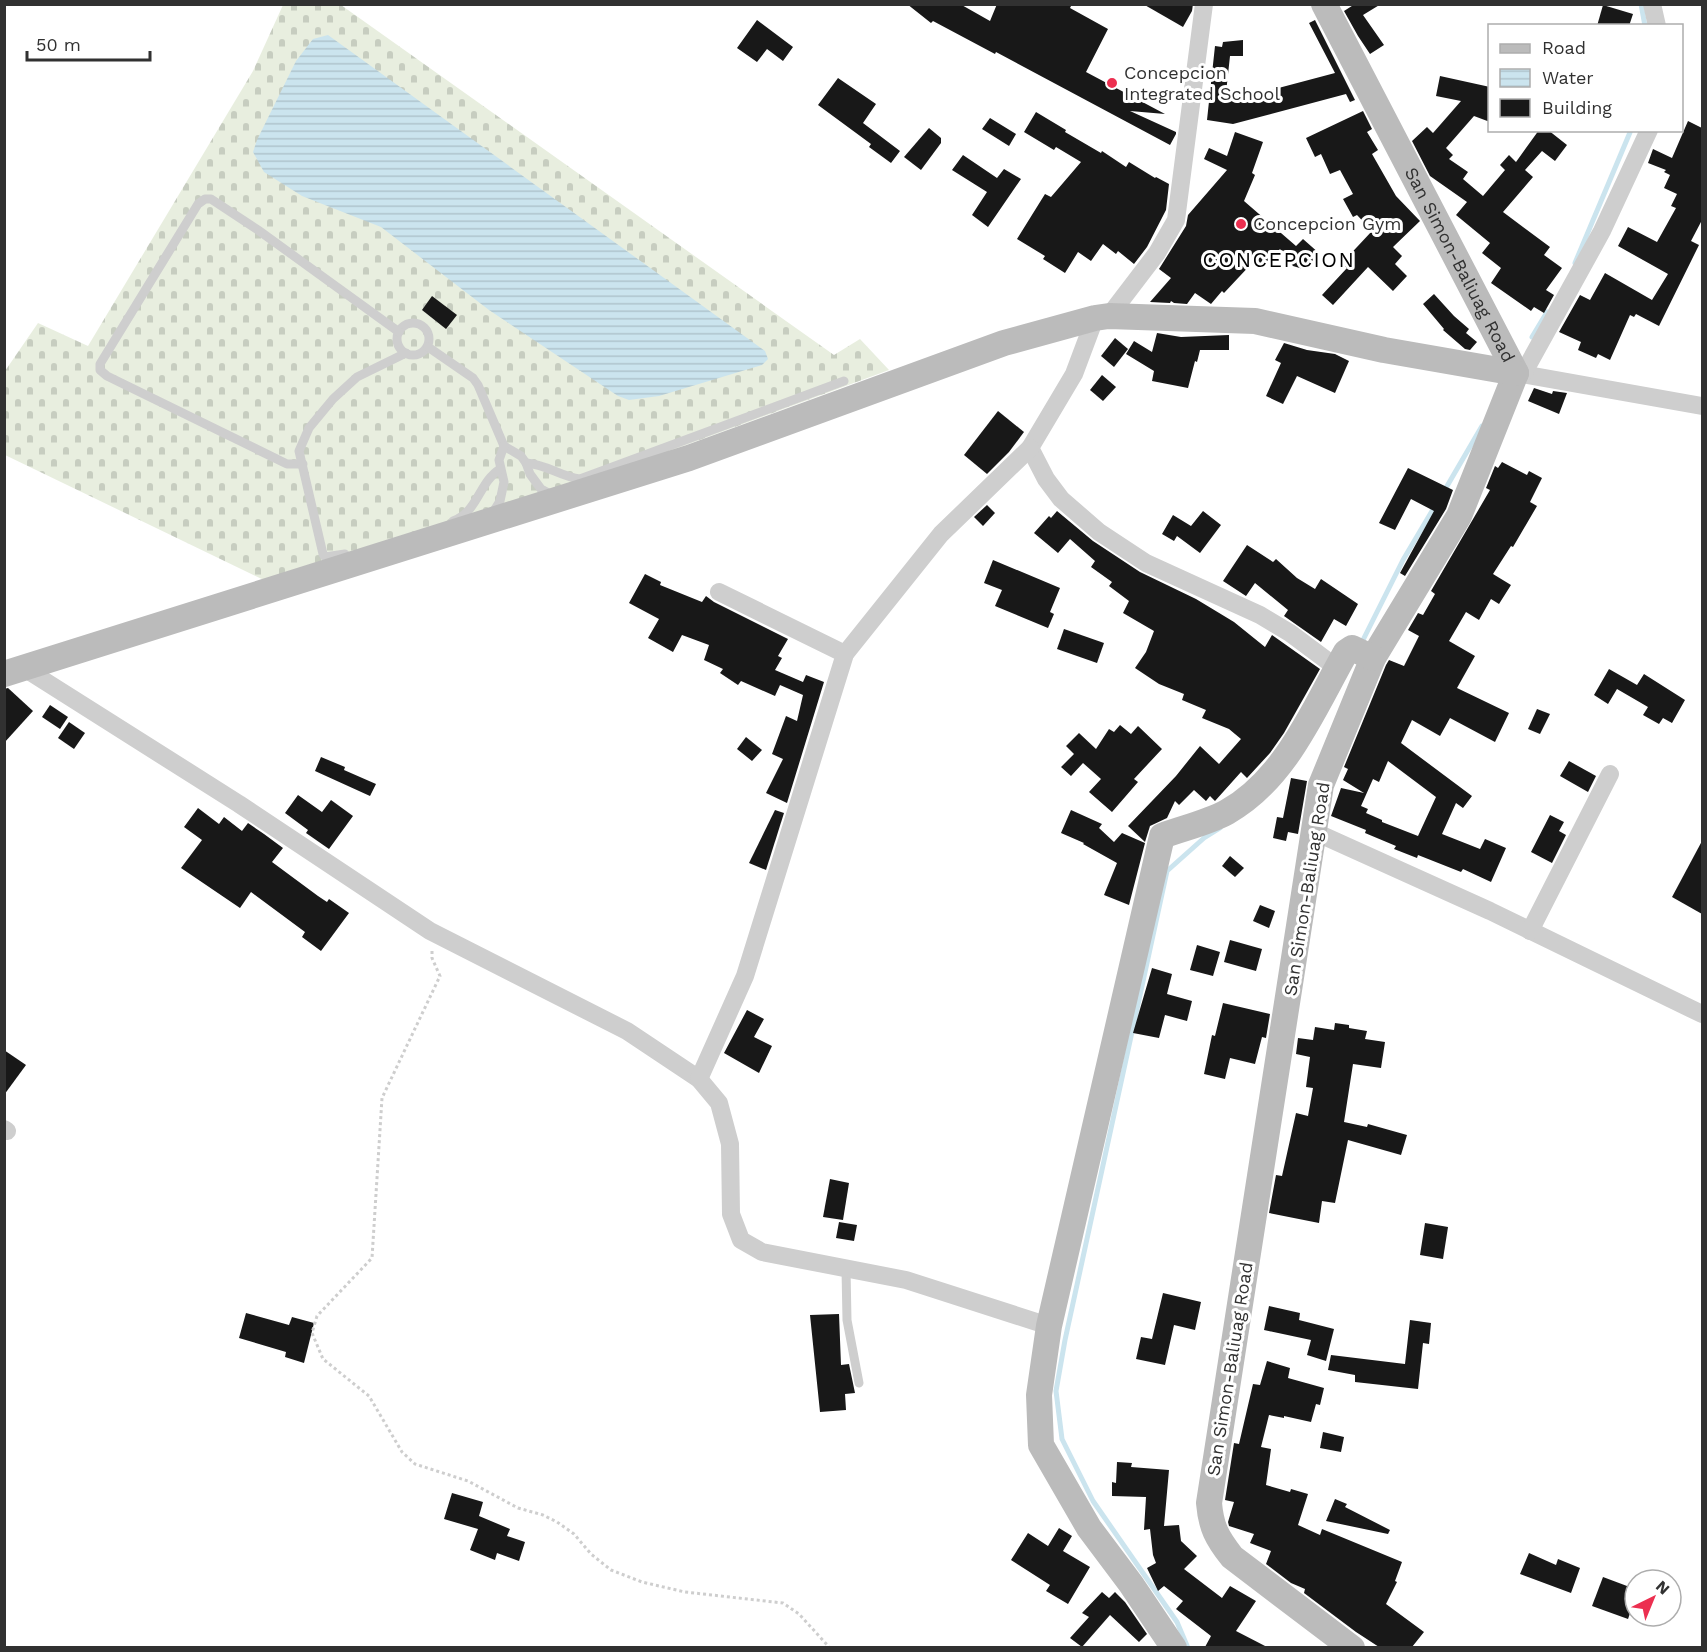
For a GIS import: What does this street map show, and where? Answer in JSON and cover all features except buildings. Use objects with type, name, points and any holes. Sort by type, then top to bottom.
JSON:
[{"type":"main road","name":"San Simon-Baliuag Road","points":[[1324,4],[1520,374],[1459,516],[1354,658],[1321,784],[1209,1503],[1210,1521],[1219,1541],[1232,1557],[1352,1647]]},
{"type":"main road","points":[[14,671],[689,458],[1004,343],[1102,316],[1255,321],[1384,350],[1520,374]]},
{"type":"main road","points":[[1174,1647],[1089,1528],[1041,1445],[1038,1395],[1049,1326],[1162,836],[1227,812],[1261,786],[1298,739],[1354,658]]},
{"type":"street","points":[[699,1079],[745,976],[844,654],[940,534],[1030,448],[1074,374],[1102,316],[1157,253],[1176,220],[1204,4]]},
{"type":"street","points":[[1652,4],[1657,24]]},
{"type":"street","points":[[1648,132],[1602,231],[1520,374],[1702,406]]},
{"type":"street","points":[[1030,448],[1046,479],[1061,499],[1098,532],[1146,563],[1260,615],[1290,633],[1354,658]]},
{"type":"street","points":[[719,592],[844,654]]},
{"type":"street","points":[[14,671],[239,804],[430,931],[627,1031],[699,1079],[719,1104],[730,1144],[731,1214],[741,1240],[762,1252],[906,1280],[1049,1326]]},
{"type":"street","points":[[1530,931],[1611,774]]},
{"type":"street","points":[[1315,832],[1530,931],[1702,1014]]},
{"type":"lane","points":[[303,464],[287,464],[107,376],[100,370],[100,364],[198,204],[205,199],[211,199],[258,230],[399,332]]},
{"type":"lane","points":[[413,323],[421,325],[427,331],[428,346],[422,353],[414,355],[406,353],[400,348],[397,340],[399,332],[405,325],[413,323]]},
{"type":"lane","points":[[428,346],[473,378],[504,446],[521,456],[541,489],[558,499]]},
{"type":"lane","points":[[358,550],[336,556],[325,557],[323,554],[299,451],[309,428],[333,399],[357,377],[406,353]]},
{"type":"lane","points":[[526,463],[538,464],[571,478],[580,479],[844,381]]},
{"type":"lane","points":[[486,523],[500,501],[504,482],[499,460],[504,446]]},
{"type":"lane","points":[[438,526],[461,518],[474,506],[494,472],[500,469]]},
{"type":"lane","points":[[846,1269],[847,1320],[859,1383]]},
{"type":"path","points":[[430,931],[432,958],[440,976],[382,1098],[372,1258],[317,1316],[312,1333],[323,1359],[369,1396],[402,1452],[415,1464],[468,1481],[518,1508],[543,1515],[557,1522],[574,1534],[591,1554],[611,1570],[632,1578],[685,1592],[783,1603],[799,1614],[830,1647]]},
{"type":"green space","points":[[283,5],[341,5],[834,355],[860,339],[889,370],[578,485],[270,583],[5,455],[5,371],[38,323],[88,346],[253,71]]},
{"type":"water","points":[[328,35],[765,351],[768,359],[762,365],[659,396],[629,400],[618,396],[489,310],[381,227],[302,196],[264,172],[253,152],[257,140],[296,61],[313,39]]},
{"type":"waterway","points":[[1641,4],[1645,24]]},
{"type":"waterway","points":[[1575,263],[1630,132]]},
{"type":"waterway","points":[[1532,337],[1547,312]]},
{"type":"waterway","points":[[1443,493],[1482,426]]},
{"type":"waterway","points":[[1360,646],[1403,560],[1435,506]]},
{"type":"waterway","points":[[1188,1648],[1177,1622],[1093,1501],[1062,1439],[1056,1391],[1065,1340],[1167,871],[1204,838],[1220,828]]},
{"type":"place","name":"Concepcion Integrated School","points":[[1112,83]]},
{"type":"place","name":"Concepcion Gym","points":[[1241,224]]},
{"type":"district","name":"CONCEPCION","points":[[1279,260]]}]
